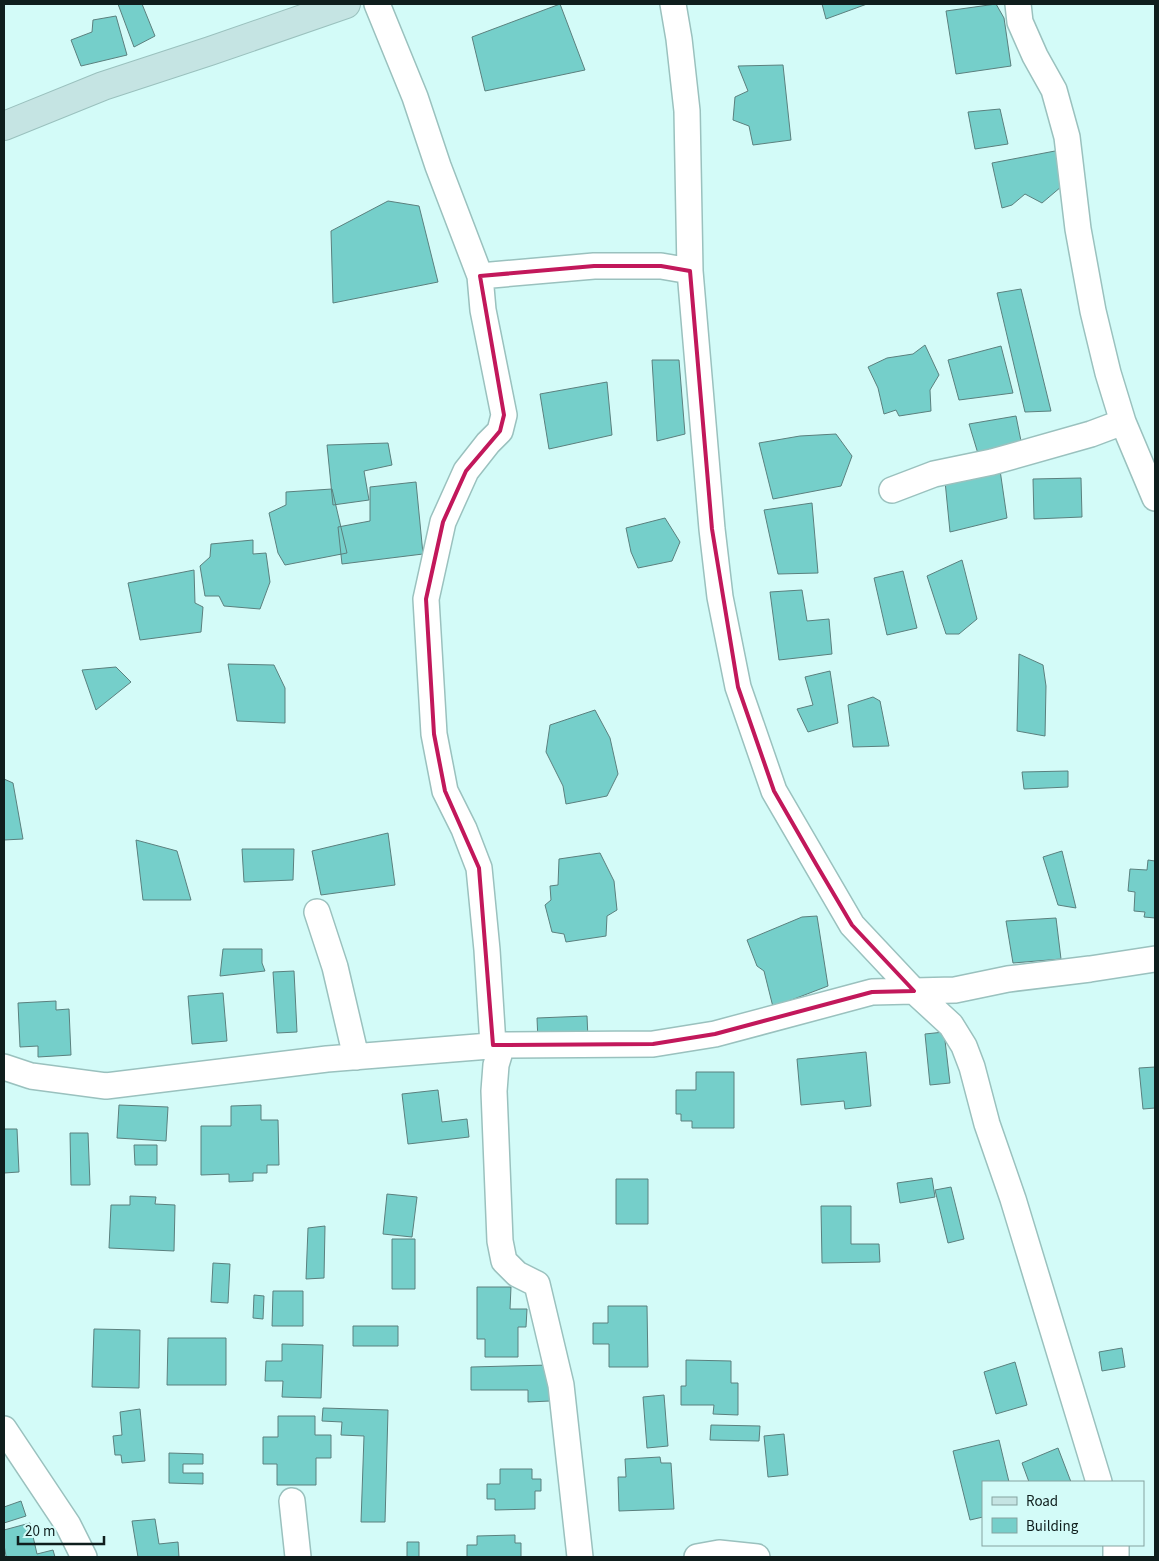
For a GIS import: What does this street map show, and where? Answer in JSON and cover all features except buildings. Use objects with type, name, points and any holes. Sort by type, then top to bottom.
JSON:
[{"type":"street","points":[[4,126],[102,86],[346,4]]},
{"type":"street","points":[[377,4],[415,97],[438,166],[480,276],[483,310],[504,414],[500,431],[466,472],[443,522],[426,600],[434,734],[445,791],[464,829],[479,868],[498,1045],[494,1091],[500,1241],[504,1260],[517,1274],[537,1284],[543,1303],[561,1385],[580,1557]]},
{"type":"street","points":[[673,4],[687,111],[690,271],[712,529],[720,597],[738,687],[774,791],[852,925],[914,991],[951,1025],[964,1046],[972,1067],[987,1124],[1013,1199],[1099,1481]]},
{"type":"street","points":[[1018,4],[1020,22],[1035,56],[1054,90],[1067,137],[1078,229],[1093,311],[1108,373],[1123,422],[1155,498]]},
{"type":"street","points":[[480,276],[594,266],[661,266],[690,271]]},
{"type":"street","points":[[892,490],[934,474],[992,462],[1090,434],[1123,422]]},
{"type":"street","points":[[317,912],[335,966],[356,1057]]},
{"type":"street","points":[[4,1068],[31,1076],[106,1086],[356,1057],[498,1045],[653,1044],[715,1034],[872,992],[955,990],[1008,979],[1155,959]]},
{"type":"street","points":[[4,1429],[68,1525],[84,1557]]},
{"type":"street","points":[[292,1501],[298,1557]]},
{"type":"street","points":[[697,1557],[719,1553],[758,1557]]},
{"type":"highlighted area","points":[[594,266],[661,266],[690,271],[712,529],[738,687],[774,791],[816,864],[852,925],[914,991],[872,992],[715,1034],[653,1044],[493,1045],[479,868],[445,791],[434,734],[426,599],[443,522],[466,471],[500,431],[504,415],[480,276]]}]
